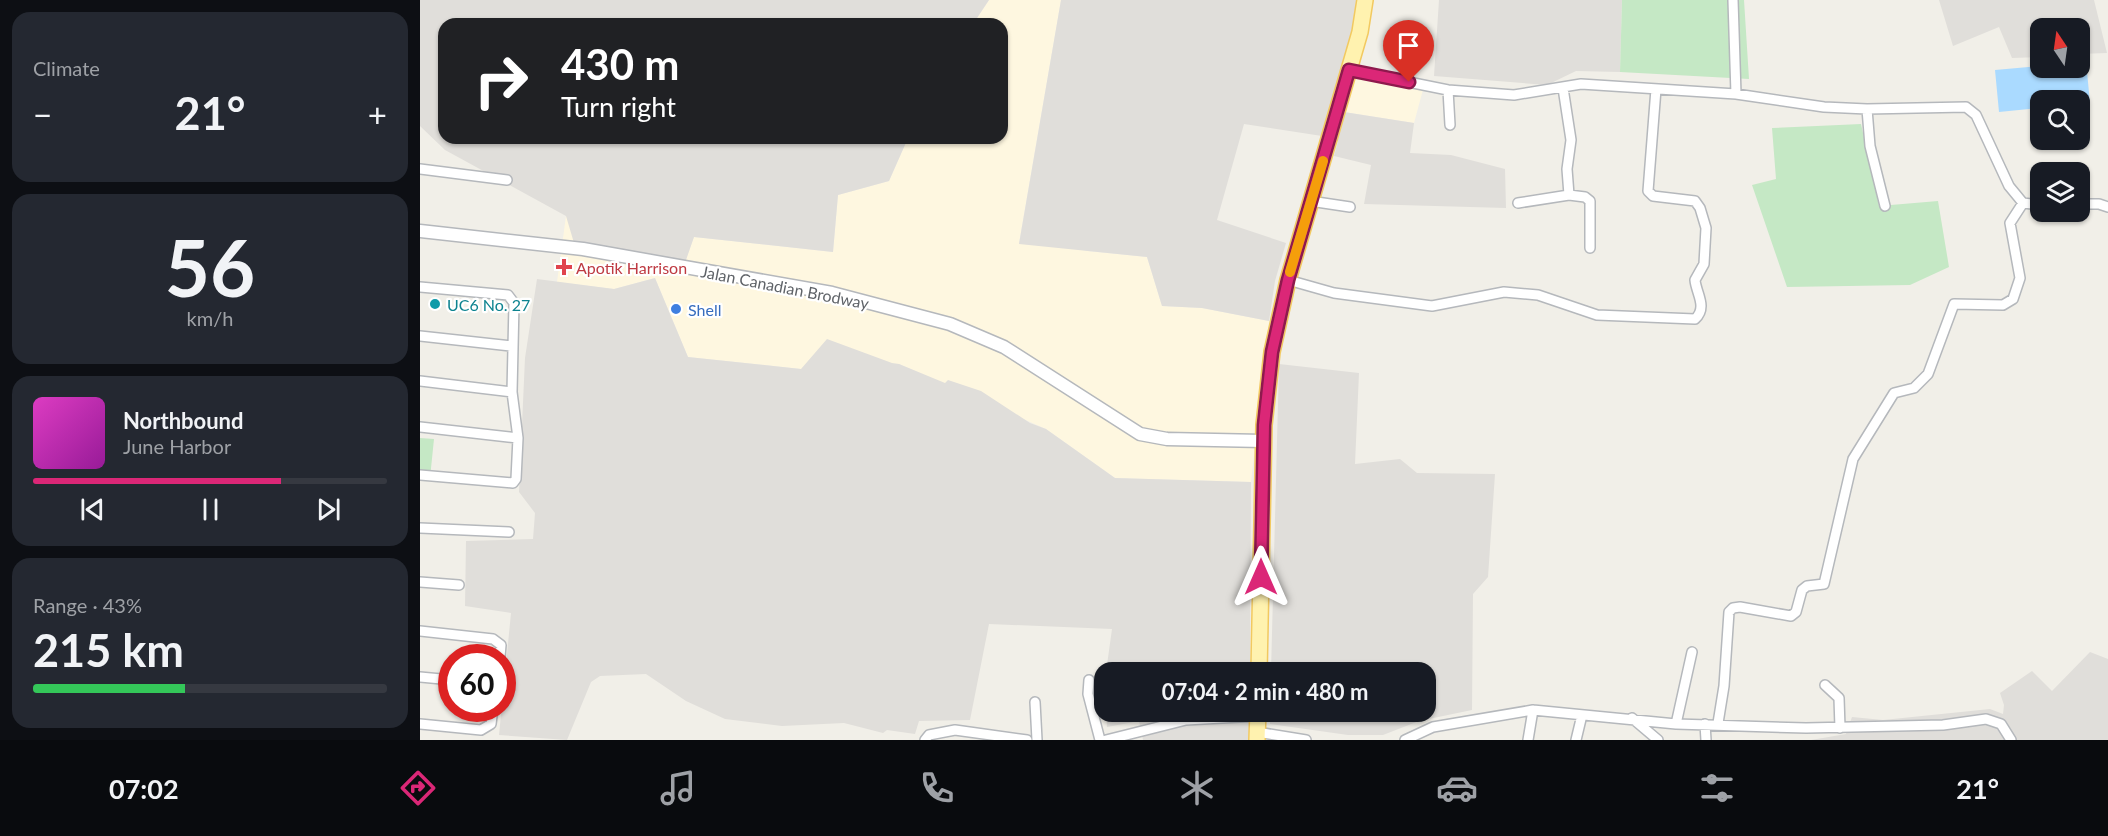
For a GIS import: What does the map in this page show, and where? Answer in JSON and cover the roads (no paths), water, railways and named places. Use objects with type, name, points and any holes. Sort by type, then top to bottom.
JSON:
[{"type":"main road","points":[[1259,662],[1263,441],[1272,352],[1288,280],[1360,32],[1365,0]]},
{"type":"street","points":[[1733,0],[1736,94]]},
{"type":"street","points":[[1349,70],[1448,90],[1514,94],[1581,84],[1736,94],[1780,102],[1868,109],[1969,108],[1976,115],[2009,186],[2023,204]]},
{"type":"street","points":[[1563,88],[1571,140],[1568,169],[1569,195]]},
{"type":"street","points":[[1288,280],[1334,293],[1432,306],[1504,292],[1539,296],[1597,315],[1695,319],[1701,311],[1700,292],[1695,280],[1704,264],[1706,228],[1700,208],[1695,201],[1653,196],[1648,191],[1656,89]]},
{"type":"street","points":[[1448,90],[1450,124]]},
{"type":"street","points":[[1868,109],[1870,146],[1886,206]]},
{"type":"street","points":[[420,169],[507,180]]},
{"type":"street","points":[[1518,203],[1569,195],[1581,196],[1590,201],[1590,248]]},
{"type":"street","points":[[1310,201],[1350,207]]},
{"type":"street","points":[[2023,204],[2030,204]]},
{"type":"street","points":[[1718,723],[1724,686],[1729,612],[1733,608],[1740,607],[1791,616],[1796,612],[1802,590],[1807,586],[1824,584],[1854,459],[1894,393],[1914,388],[1928,374],[1954,304],[2003,305],[2013,300],[2020,278],[2010,223],[2023,204]]},
{"type":"street","points":[[2090,204],[2108,207]]},
{"type":"street","name":"Jalan Canadian Brodway","points":[[420,231],[583,249],[831,293],[940,321],[982,336],[1140,434],[1167,439],[1263,441]]},
{"type":"street","points":[[420,287],[508,295],[514,303],[511,346],[512,392],[518,438],[516,479],[513,483],[420,475]]},
{"type":"street","points":[[420,336],[511,346]]},
{"type":"street","points":[[420,381],[512,392]]},
{"type":"street","points":[[420,427],[518,438]]},
{"type":"street","points":[[420,528],[509,532]]},
{"type":"street","points":[[420,582],[459,585]]},
{"type":"street","points":[[420,631],[493,639],[500,644]]},
{"type":"street","points":[[1676,724],[1692,652]]},
{"type":"street","points":[[420,677],[438,679]]},
{"type":"street","points":[[1089,680],[1088,694],[1100,740]]},
{"type":"street","points":[[1825,685],[1839,698],[1840,728]]},
{"type":"street","points":[[1035,702],[1037,740]]},
{"type":"street","points":[[1405,740],[1433,727],[1533,710],[1676,724],[1718,723],[1840,728],[1943,725],[1986,718],[2001,724],[2011,740]]},
{"type":"street","points":[[1528,740],[1533,710]]},
{"type":"street","points":[[1576,740],[1582,716]]},
{"type":"street","points":[[1632,718],[1646,735],[1658,740]]},
{"type":"street","points":[[420,724],[482,730],[491,722]]},
{"type":"street","points":[[1106,740],[1178,722]]},
{"type":"street","points":[[1705,724],[1706,740]]},
{"type":"street","points":[[926,740],[929,735],[955,730],[1027,740]]},
{"type":"street","points":[[1257,736],[1306,740]]},
{"type":"water","points":[[2030,67],[2030,78],[2088,78],[2089,90],[2030,90],[2030,109],[1999,112],[1995,70]]},
{"type":"place","name":"Apotik Harrison","points":[[564,267]]},
{"type":"place","name":"UC6 No. 27","points":[[435,304]]},
{"type":"place","name":"Shell","points":[[676,309]]}]
